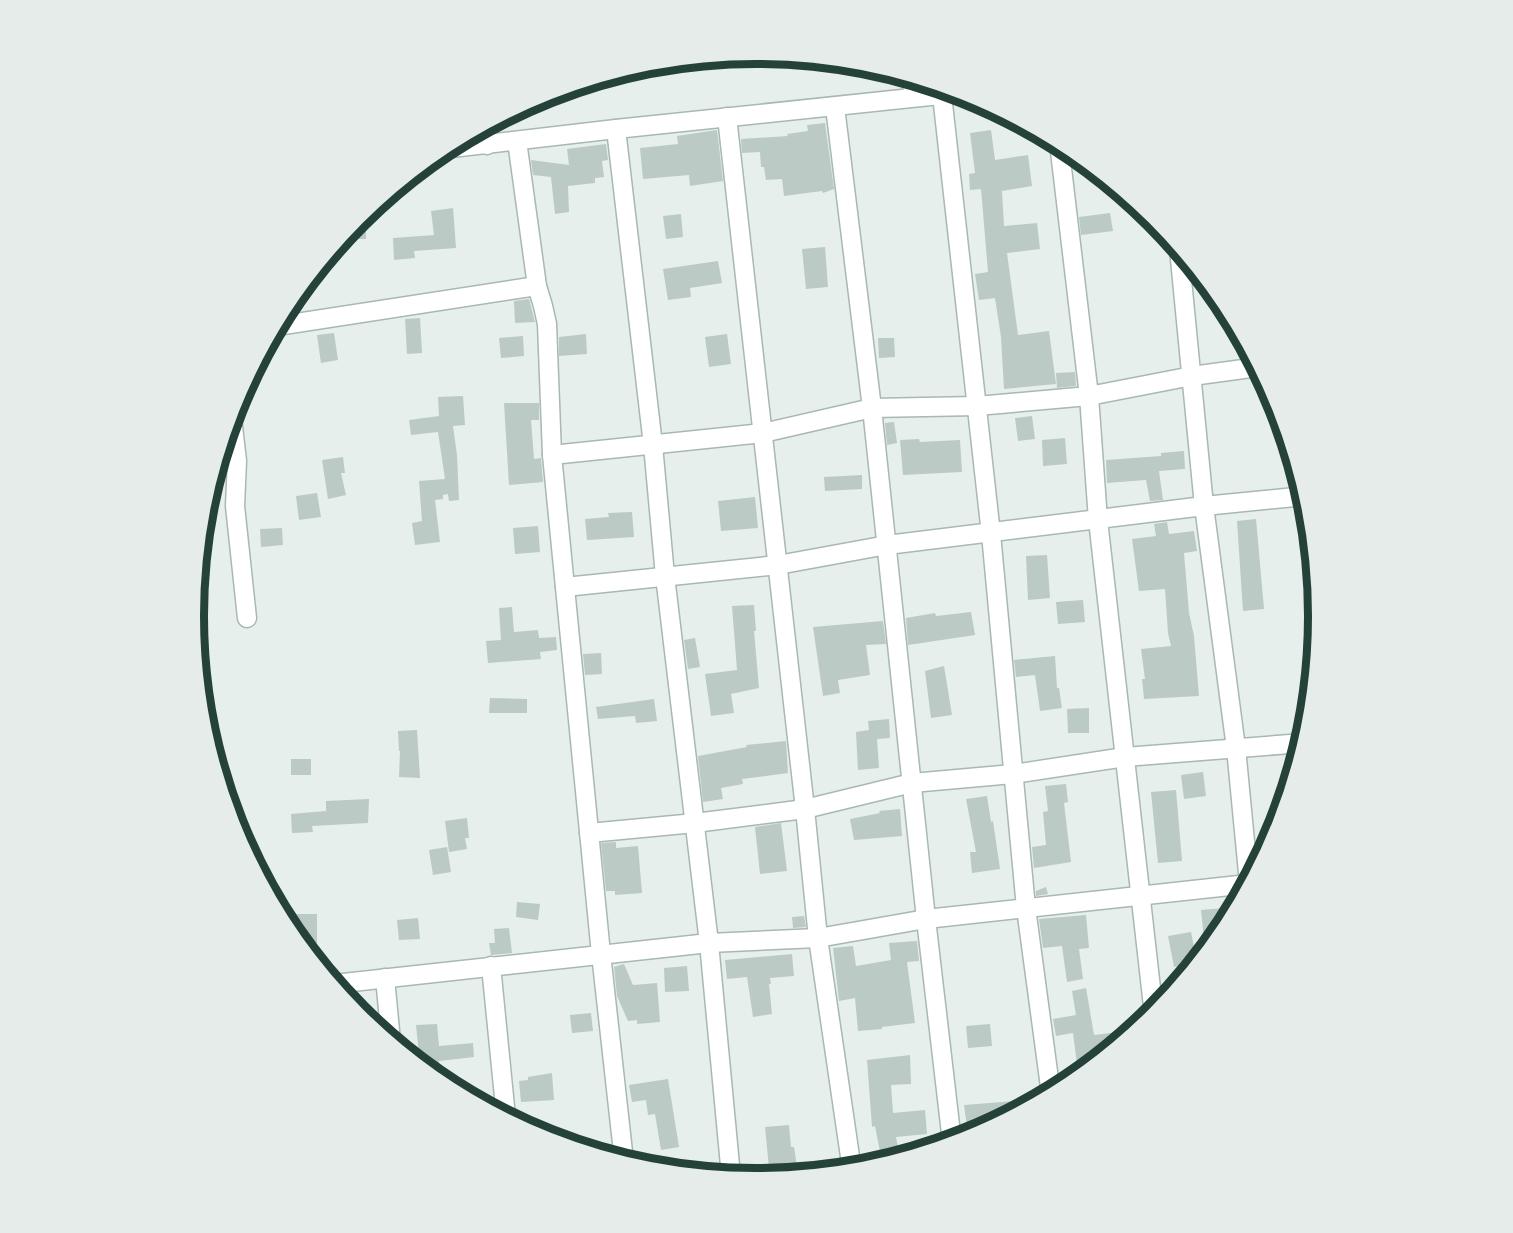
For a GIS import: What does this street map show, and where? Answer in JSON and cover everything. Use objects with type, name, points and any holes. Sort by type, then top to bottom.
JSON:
[{"type":"street","points":[[913,87],[914,97]]},
{"type":"street","points":[[486,136],[517,141],[937,95]]},
{"type":"street","points":[[952,101],[977,406],[1026,908],[1050,1084]]},
{"type":"street","points":[[835,107],[872,408],[951,1133]]},
{"type":"street","points":[[727,117],[818,938],[851,1160]]},
{"type":"street","points":[[616,129],[653,445],[665,576],[709,943],[730,1167]]},
{"type":"street","points":[[517,141],[537,286],[547,324],[552,455],[601,954],[623,1152]]},
{"type":"street","points":[[1061,156],[1089,396],[1098,520],[1152,1001]]},
{"type":"street","points":[[1180,263],[1204,506],[1236,748],[1248,869]]},
{"type":"street","points":[[289,324],[537,286]]},
{"type":"street","points":[[552,455],[763,433],[872,408],[977,406],[1089,396],[1192,376],[1250,368]]},
{"type":"street","points":[[234,438],[237,461],[235,506],[247,618]]},
{"type":"street","points":[[565,587],[778,565],[887,545],[1295,497]]},
{"type":"street","points":[[589,833],[805,809],[912,783],[1013,774],[1125,757],[1293,744]]},
{"type":"street","points":[[344,983],[709,943],[818,938],[926,919],[1239,884]]},
{"type":"street","points":[[491,966],[505,1108]]},
{"type":"street","points":[[385,978],[390,1029]]},
{"type":"building","points":[[825,123],[834,189],[823,193],[822,191],[784,196],[782,179],[766,180],[764,167],[761,167],[760,152],[742,153],[741,139],[788,136],[787,134],[808,131],[807,125]]},
{"type":"building","points":[[717,130],[723,181],[690,186],[689,175],[643,179],[640,148],[678,144],[677,136]]},
{"type":"building","points":[[991,130],[995,160],[1028,155],[1032,186],[1002,191],[1004,226],[1037,223],[1040,249],[1007,253],[1018,335],[1049,331],[1056,384],[1004,389],[1001,337],[995,298],[979,300],[975,274],[988,272],[981,189],[970,190],[969,174],[975,173],[970,133]]},
{"type":"building","points":[[606,144],[608,160],[602,161],[604,177],[595,178],[595,183],[568,186],[569,212],[555,214],[551,177],[533,175],[531,160],[569,165],[567,149]]},
{"type":"building","points":[[453,208],[456,248],[414,251],[415,258],[394,260],[393,238],[434,235],[431,211]]},
{"type":"building","points":[[1110,213],[1113,231],[1081,235],[1079,217]]},
{"type":"building","points":[[681,214],[683,237],[666,239],[663,216]]},
{"type":"building","points":[[366,226],[366,239],[354,239]]},
{"type":"building","points":[[825,247],[828,287],[806,289],[802,249]]},
{"type":"building","points":[[718,261],[722,283],[690,288],[691,297],[668,300],[663,269]]},
{"type":"building","points":[[529,299],[535,322],[515,323],[514,301]]},
{"type":"building","points":[[420,318],[422,353],[407,354],[405,319]]},
{"type":"building","points":[[334,333],[338,360],[321,363],[317,335]]},
{"type":"building","points":[[586,334],[587,354],[559,356],[559,337]]},
{"type":"building","points":[[727,334],[731,364],[709,367],[705,337]]},
{"type":"building","points":[[523,336],[524,356],[501,358],[499,338]]},
{"type":"building","points":[[878,338],[894,338],[895,357],[879,358]]},
{"type":"building","points":[[1075,372],[1076,386],[1057,388],[1056,373]]},
{"type":"building","points":[[463,396],[465,425],[453,426],[459,500],[449,501],[448,494],[443,495],[443,499],[435,500],[440,542],[415,545],[412,523],[422,521],[419,481],[445,479],[438,432],[411,435],[409,420],[439,416],[438,397]]},
{"type":"building","points":[[504,403],[539,403],[539,420],[531,420],[534,459],[541,458],[543,482],[509,485]]},
{"type":"building","points":[[1032,416],[1035,439],[1018,441],[1015,418]]},
{"type":"building","points":[[894,422],[897,443],[887,445],[885,423]]},
{"type":"building","points":[[1065,438],[1067,464],[1043,466],[1042,440]]},
{"type":"building","points":[[919,439],[920,442],[960,440],[962,472],[903,475],[900,440]]},
{"type":"building","points":[[1184,451],[1185,469],[1159,471],[1163,500],[1150,501],[1146,480],[1107,483],[1106,460],[1161,456],[1161,453]]},
{"type":"building","points":[[343,457],[345,473],[341,473],[346,495],[328,499],[322,460]]},
{"type":"building","points":[[862,475],[862,489],[825,491],[824,477]]},
{"type":"building","points":[[317,493],[321,517],[299,520],[296,496]]},
{"type":"building","points":[[755,497],[758,528],[721,531],[718,501]]},
{"type":"building","points":[[632,512],[634,537],[587,540],[585,519],[609,517],[608,513]]},
{"type":"building","points":[[1256,519],[1264,609],[1243,611],[1237,521]]},
{"type":"building","points":[[1167,522],[1169,534],[1194,531],[1197,551],[1184,553],[1199,696],[1144,699],[1142,679],[1145,679],[1141,649],[1171,646],[1165,589],[1139,591],[1132,539],[1156,536],[1154,524]]},
{"type":"building","points":[[538,526],[540,552],[515,554],[513,528]]},
{"type":"building","points":[[282,528],[283,545],[261,547],[260,529]]},
{"type":"building","points":[[1047,555],[1050,598],[1028,600],[1026,556]]},
{"type":"building","points":[[1083,600],[1085,622],[1058,624],[1056,602]]},
{"type":"building","points":[[754,605],[759,688],[731,694],[734,713],[711,716],[705,674],[737,670],[732,606]]},
{"type":"building","points":[[512,607],[514,632],[538,630],[539,638],[556,637],[557,650],[540,652],[541,659],[488,663],[486,641],[501,640],[499,608]]},
{"type":"building","points":[[971,612],[975,635],[908,645],[906,618],[935,613],[936,616]]},
{"type":"building","points":[[883,621],[886,644],[866,645],[870,675],[838,680],[840,693],[823,696],[813,627]]},
{"type":"building","points":[[695,638],[700,667],[688,669],[684,640]]},
{"type":"building","points":[[601,653],[602,674],[585,675],[583,654]]},
{"type":"building","points":[[1055,656],[1057,688],[1059,688],[1062,708],[1040,711],[1035,675],[1016,677],[1014,660]]},
{"type":"building","points":[[944,666],[952,715],[931,718],[925,671]]},
{"type":"building","points":[[490,698],[527,699],[527,713],[489,713]]},
{"type":"building","points":[[654,699],[657,721],[636,723],[635,716],[598,719],[596,707]]},
{"type":"building","points":[[1089,708],[1089,733],[1068,733],[1067,709]]},
{"type":"building","points":[[889,719],[890,738],[877,739],[879,768],[858,770],[856,732],[869,730],[868,721]]},
{"type":"building","points":[[417,730],[420,778],[399,777],[398,731]]},
{"type":"building","points":[[786,741],[788,773],[742,779],[743,784],[721,788],[723,799],[703,802],[698,756],[747,747],[746,745]]},
{"type":"building","points":[[291,759],[311,759],[311,775],[291,775]]},
{"type":"building","points":[[1203,772],[1206,796],[1184,799],[1181,775]]},
{"type":"building","points":[[1066,784],[1068,802],[1064,803],[1071,862],[1034,868],[1032,847],[1046,845],[1043,812],[1048,811],[1045,786]]},
{"type":"building","points":[[1176,790],[1182,861],[1158,863],[1151,792]]},
{"type":"building","points":[[987,796],[1000,869],[972,873],[970,852],[976,852],[966,799]]},
{"type":"building","points":[[369,799],[368,823],[312,826],[313,832],[292,833],[291,814],[326,811],[326,801]]},
{"type":"building","points":[[900,809],[902,836],[854,840],[850,819],[880,813],[879,811]]},
{"type":"building","points":[[467,818],[469,838],[465,838],[467,849],[449,852],[445,821]]},
{"type":"building","points":[[781,823],[787,871],[760,874],[755,827]]},
{"type":"building","points":[[616,842],[616,848],[638,846],[642,893],[615,895],[615,891],[606,891],[601,843]]},
{"type":"building","points":[[447,847],[451,872],[433,875],[429,850]]},
{"type":"building","points":[[1046,887],[1048,894],[1036,896],[1036,891]]},
{"type":"building","points":[[517,902],[540,904],[538,920],[516,917]]},
{"type":"building","points":[[1224,908],[1204,939],[1201,910]]},
{"type":"building","points":[[292,914],[317,914],[317,943],[312,943]]},
{"type":"building","points":[[1086,915],[1089,948],[1079,949],[1083,979],[1067,982],[1062,946],[1043,948],[1039,919]]},
{"type":"building","points":[[804,916],[806,927],[793,928],[792,917]]},
{"type":"building","points":[[418,918],[420,939],[399,940],[397,920]]},
{"type":"building","points":[[509,928],[512,953],[491,955],[489,943],[495,943],[494,929]]},
{"type":"building","points":[[1191,932],[1195,952],[1184,965],[1174,967],[1168,936]]},
{"type":"building","points":[[917,941],[919,961],[907,962],[915,1023],[858,1031],[855,998],[839,1001],[833,948],[853,946],[856,966],[891,960],[889,943]]},
{"type":"building","points":[[792,954],[794,976],[770,978],[772,1014],[753,1017],[747,977],[727,979],[725,960]]},
{"type":"building","points":[[624,964],[633,985],[657,983],[660,1022],[637,1024],[637,1020],[628,1021],[617,996],[614,967]]},
{"type":"building","points":[[687,966],[689,991],[665,992],[664,968]]},
{"type":"building","points":[[1086,988],[1094,1035],[1120,1032],[1077,1064],[1073,1033],[1056,1036],[1053,1019],[1076,1015],[1072,991]]},
{"type":"building","points":[[591,1013],[593,1031],[572,1033],[570,1015]]},
{"type":"building","points":[[437,1024],[439,1046],[473,1043],[474,1057],[439,1061],[440,1068],[419,1053],[416,1025]]},
{"type":"building","points":[[990,1024],[992,1046],[968,1048],[966,1026]]},
{"type":"building","points":[[910,1055],[911,1084],[891,1085],[893,1113],[925,1110],[927,1134],[896,1137],[898,1150],[880,1154],[875,1126],[872,1127],[867,1060]]},
{"type":"building","points":[[552,1073],[554,1100],[521,1102],[519,1081]]},
{"type":"building","points":[[668,1079],[679,1147],[661,1150],[655,1114],[648,1115],[646,1100],[632,1102],[629,1085]]},
{"type":"building","points":[[1022,1100],[967,1126],[964,1105]]},
{"type":"building","points":[[789,1125],[791,1147],[794,1147],[797,1167],[769,1168],[765,1127]]}]
